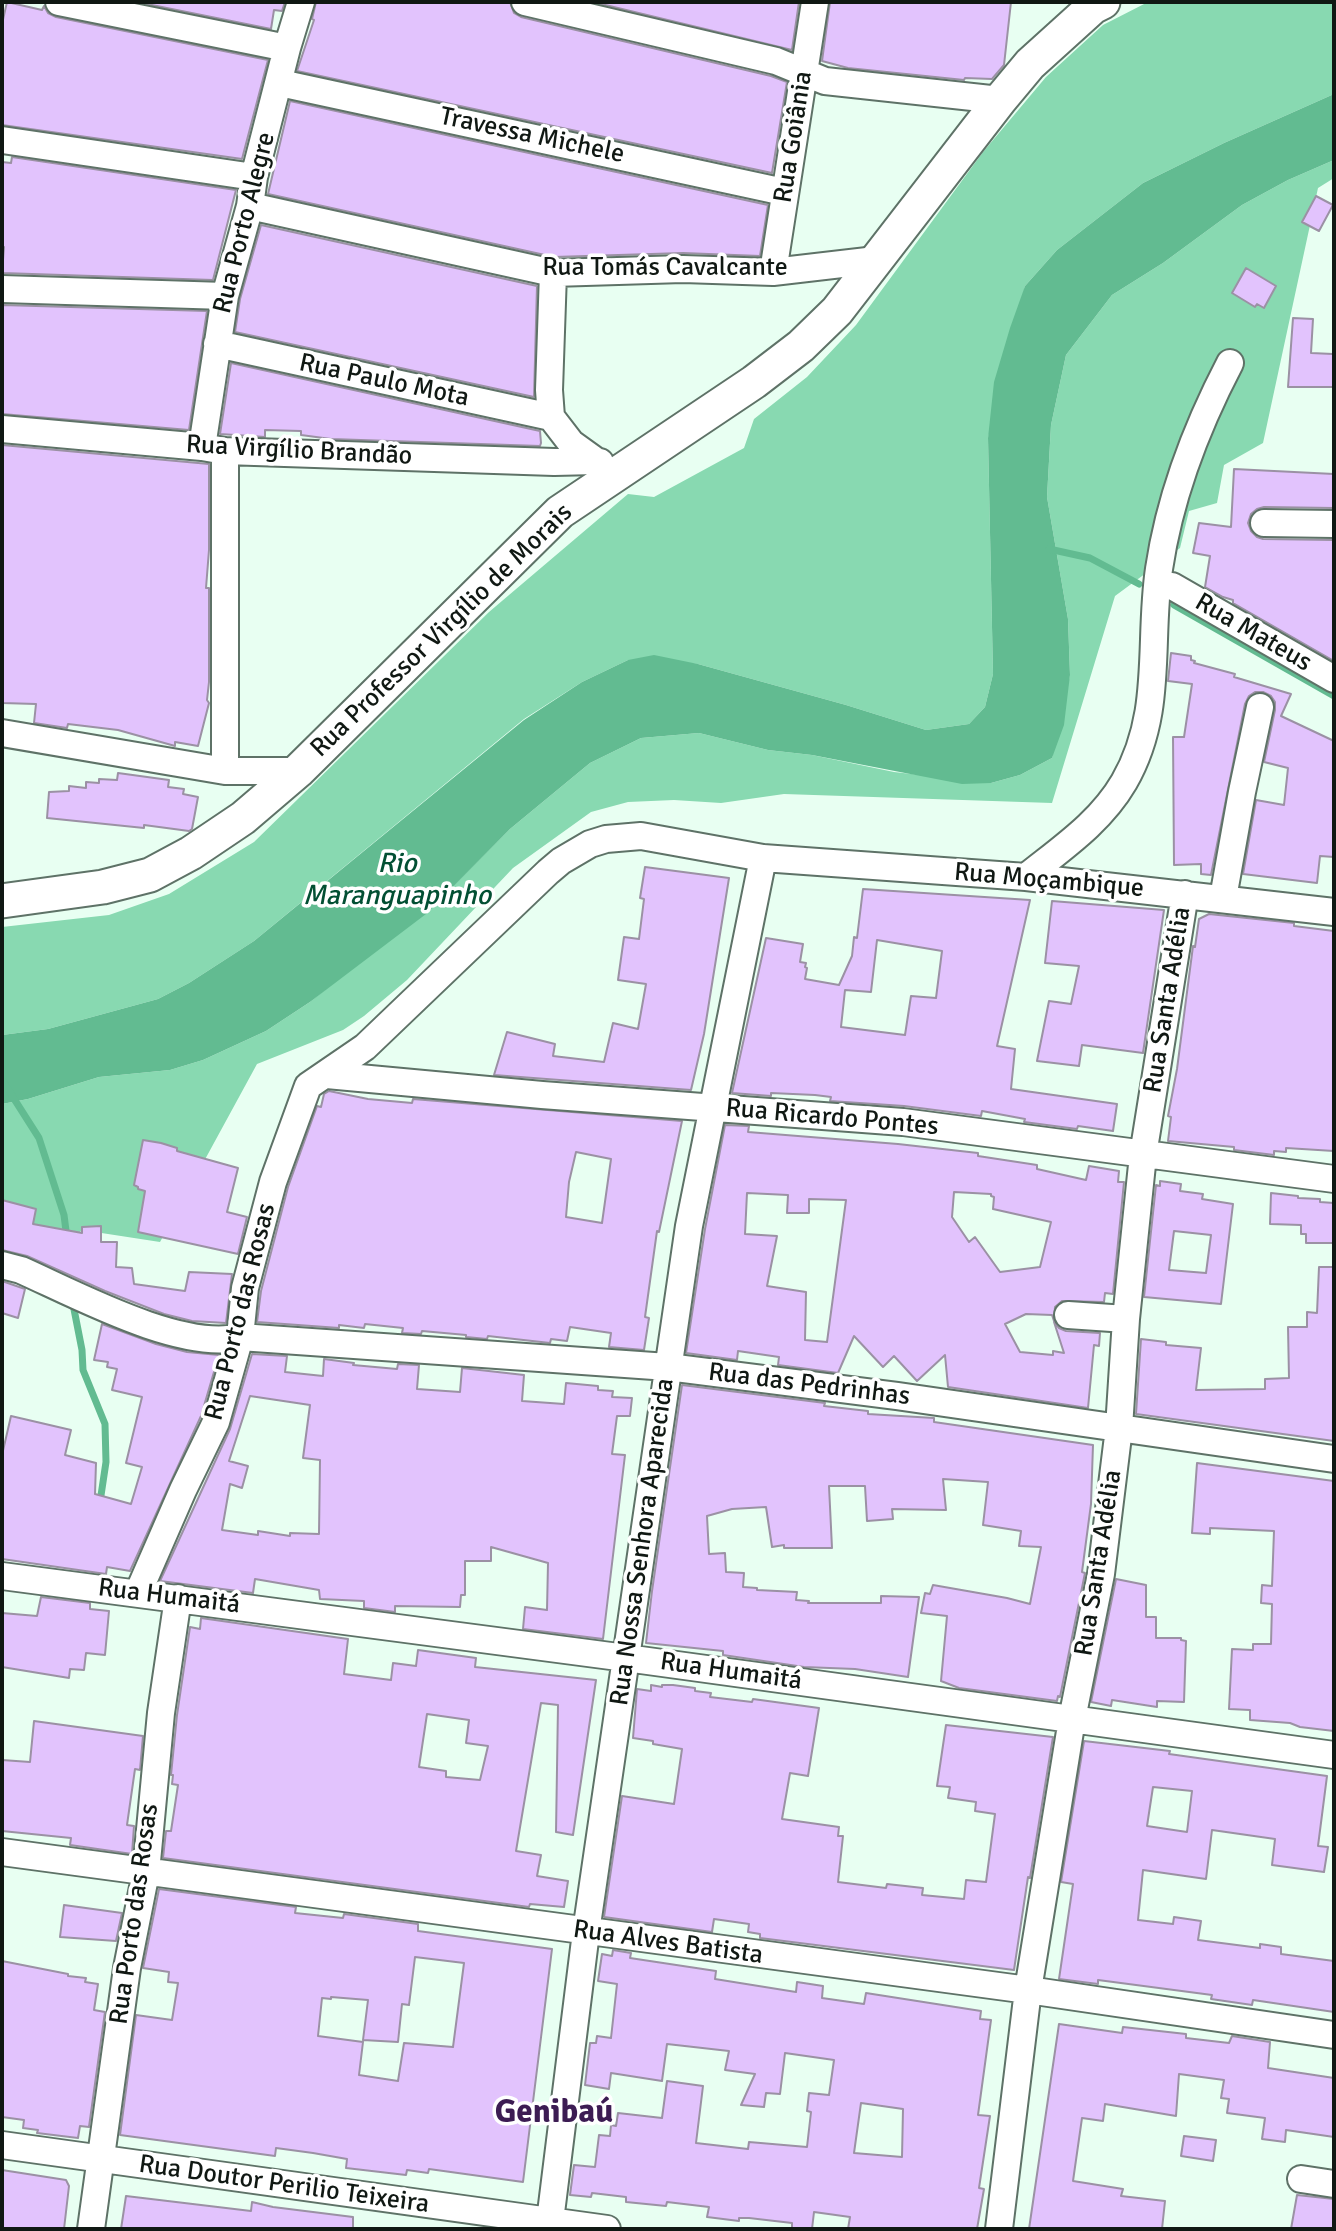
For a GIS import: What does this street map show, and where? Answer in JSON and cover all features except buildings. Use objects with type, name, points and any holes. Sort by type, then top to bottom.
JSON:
[{"type":"main road","name":"Rua Professor Virgílio de Morais","points":[[298,771],[560,512],[754,382],[801,345],[837,311],[1030,64],[1094,4]]},
{"type":"main road","points":[[2,901],[103,887],[150,875],[191,853],[243,818],[298,771]]},
{"type":"street","points":[[59,2],[287,48]]},
{"type":"street","name":"Rua Porto Alegre","points":[[225,771],[214,449],[217,344],[225,296],[250,206],[254,177],[301,2]]},
{"type":"street","points":[[525,2],[776,61],[825,81],[1000,100]]},
{"type":"street","name":"Rua Goiânia","points":[[773,272],[815,2]]},
{"type":"street","name":"Travessa Michele","points":[[280,83],[784,191]]},
{"type":"street","points":[[2,140],[254,177]]},
{"type":"street","name":"Rua Tomás Cavalcante","points":[[250,206],[553,273],[683,269],[773,272],[877,260]]},
{"type":"street","points":[[553,273],[549,390],[551,417],[571,443],[596,461]]},
{"type":"street","points":[[2,289],[225,296]]},
{"type":"street","name":"Rua Paulo Mota","points":[[217,344],[551,417]]},
{"type":"street","points":[[1026,877],[1094,821],[1124,782],[1137,758],[1152,705],[1155,610],[1167,529],[1177,486],[1192,443],[1230,363]]},
{"type":"street","name":"Rua Virgílio Brandão","points":[[2,429],[214,449],[632,464]]},
{"type":"street","points":[[1265,523],[1334,524]]},
{"type":"street","name":"Rua Mateus","points":[[1172,586],[1334,679]]},
{"type":"street","points":[[1223,898],[1241,792],[1261,707]]},
{"type":"street","name":"Rua Professor Virgílio de Morais","points":[[2,733],[225,771],[298,771]]},
{"type":"street","name":"Rua Moçambique","points":[[327,1075],[365,1047],[561,861],[606,839],[641,836],[763,858],[1026,877],[1334,912]]},
{"type":"street","name":"Rua Nossa Senhora Aparecida","points":[[549,2225],[586,1932],[689,1226],[763,858]]},
{"type":"street","name":"Rua Santa Adélia","points":[[999,2229],[1028,1990],[1072,1719],[1101,1574],[1119,1428],[1126,1320],[1143,1155],[1185,894]]},
{"type":"street","name":"Rua Ricardo Pontes","points":[[327,1075],[542,1095],[903,1122],[1334,1179]]},
{"type":"street","name":"Rua Porto das Rosas","points":[[138,1593],[216,1422],[240,1337],[245,1288],[273,1182],[308,1086],[314,1080],[327,1075]]},
{"type":"street","name":"Rua das Pedrinhas","points":[[2,1265],[21,1270],[136,1322],[210,1340],[226,1341],[240,1337],[668,1367],[872,1392],[1334,1460]]},
{"type":"street","points":[[1068,1315],[1126,1320]]},
{"type":"street","name":"Rua Humaitá","points":[[2,1576],[1334,1755]]},
{"type":"street","name":"Rua Porto das Rosas","points":[[91,2229],[127,1969],[146,1872],[161,1713],[178,1598]]},
{"type":"street","name":"Rua Alves Batista","points":[[2,1853],[1028,1990],[1334,2035]]},
{"type":"street","name":"Rua Doutor Perilio Teixeira","points":[[2,2146],[549,2225],[607,2229]]},
{"type":"street","points":[[1301,2179],[1334,2184]]},
{"type":"shaded area","points":[[1148,2],[1334,2],[1334,94],[1143,183],[1057,250],[1025,286],[988,438],[993,674],[985,707],[969,724],[926,730],[698,664],[628,660],[582,682],[524,719],[254,941],[189,983],[158,999],[48,1029],[2,1035],[2,927],[109,915],[169,894],[254,842],[489,612],[628,494],[654,497],[744,448],[754,419],[807,377],[856,325],[983,152],[1046,77],[1103,25]]},
{"type":"shaded area","points":[[1334,160],[1334,178],[1318,188],[1263,443],[1224,465],[1217,503],[1189,511],[1180,548],[1115,596],[1052,803],[784,794],[721,803],[674,800],[628,802],[591,812],[513,868],[407,980],[364,1016],[343,1030],[257,1064],[160,1242],[82,1230],[52,1260],[2,1238],[2,1104],[28,1099],[99,1077],[170,1070],[203,1060],[266,1031],[310,1002],[453,886],[510,829],[590,763],[641,738],[699,733],[768,750],[812,755],[894,772],[991,783],[1020,775],[1052,758],[1070,675],[1068,619],[1047,497],[1051,425],[1066,355],[1112,295],[1163,263],[1242,205],[1288,180]]},
{"type":"water","name":"Rio Maranguapinho","points":[[1334,94],[1334,160],[1288,180],[1242,205],[1163,263],[1112,295],[1066,355],[1051,425],[1047,497],[1068,619],[1070,675],[1064,725],[1052,758],[1020,775],[991,783],[962,784],[812,755],[768,750],[699,733],[641,738],[590,763],[510,829],[426,914],[310,1002],[266,1031],[203,1060],[170,1070],[99,1077],[28,1099],[2,1104],[2,1035],[48,1029],[158,999],[189,983],[254,941],[524,720],[582,682],[628,660],[654,655],[698,664],[926,730],[969,724],[985,707],[993,674],[988,438],[994,382],[1025,286],[1057,250],[1143,183]]},
{"type":"waterway","points":[[1049,549],[1090,558],[1139,584]]},
{"type":"waterway","points":[[1174,605],[1334,696]]},
{"type":"waterway","points":[[2,1080],[39,1138],[64,1215],[67,1239]]},
{"type":"waterway","points":[[72,1299],[83,1370],[105,1424],[106,1462],[100,1502]]},
{"type":"district","name":"Genibaú","points":[[554,2113]]}]
